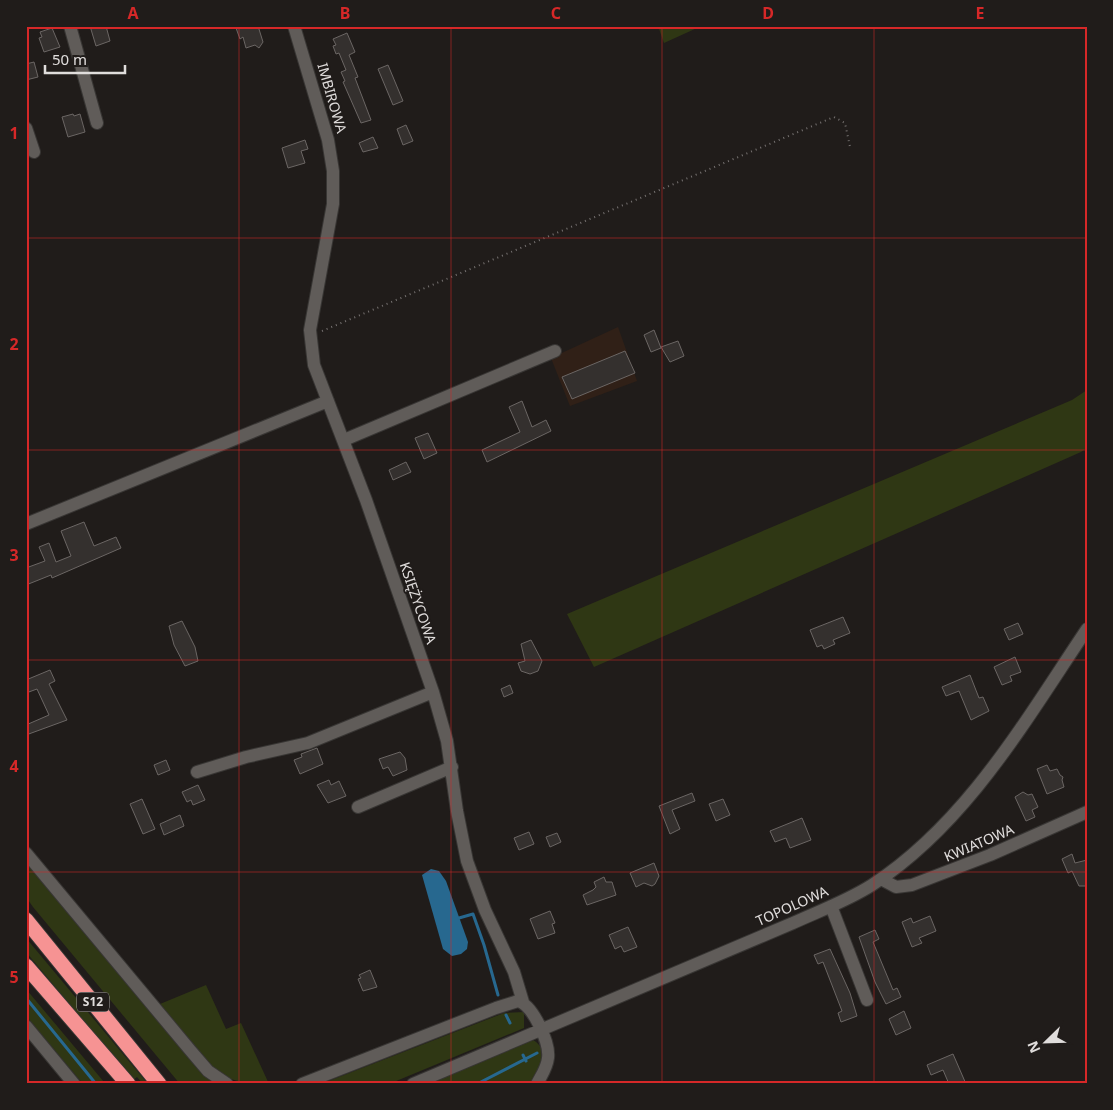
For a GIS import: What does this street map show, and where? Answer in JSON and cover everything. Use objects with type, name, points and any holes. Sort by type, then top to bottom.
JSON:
[{"type":"highway","name":"S12","points":[[26,920],[159,1084]]},
{"type":"highway","name":"S12","points":[[26,966],[128,1084]]},
{"type":"street","points":[[70,26],[97,123]]},
{"type":"street","name":"IMBIROWA","points":[[294,26],[328,140],[334,180]]},
{"type":"street","points":[[26,128],[34,152]]},
{"type":"street","name":"KSIĘŻYCOWA","points":[[334,180],[332,204],[310,333],[314,365],[344,440],[433,692],[447,741],[457,811],[467,861],[485,910],[514,972],[523,1002],[530,1007],[547,1045],[548,1058],[537,1084]]},
{"type":"street","points":[[344,440],[556,351]]},
{"type":"street","points":[[26,524],[328,401]]},
{"type":"street","name":"TOPOLOWA","points":[[413,1084],[831,906],[881,879],[924,843],[983,781],[1087,629]]},
{"type":"street","points":[[197,772],[246,757],[308,743],[433,692]]},
{"type":"street","points":[[358,807],[452,767]]},
{"type":"street","name":"KWIATOWA","points":[[881,879],[896,887],[912,885],[959,868],[1087,812]]},
{"type":"street","points":[[26,853],[190,1050],[214,1076],[227,1084]]},
{"type":"street","points":[[831,906],[867,1000]]},
{"type":"street","points":[[302,1084],[508,1003],[523,1002]]},
{"type":"street","points":[[26,1026],[74,1084]]},
{"type":"path","points":[[310,333],[340,324],[834,117],[845,123],[850,147]]},
{"type":"shaded area","points":[[618,327],[637,381],[570,406],[551,358]]},
{"type":"green space","points":[[658,26],[696,26],[697,28],[664,43]]},
{"type":"green space","points":[[1087,390],[1087,448],[1081,452],[594,667],[567,614],[1072,400]]},
{"type":"green space","points":[[26,863],[194,1064],[214,1084],[180,1084],[26,897]]},
{"type":"green space","points":[[26,938],[148,1084],[143,1084],[137,1077],[133,1080],[26,952]]},
{"type":"green space","points":[[206,985],[226,1029],[241,1023],[269,1084],[238,1081],[221,1074],[195,1050],[160,1004]]},
{"type":"green space","points":[[26,989],[105,1084],[83,1084],[26,1016]]},
{"type":"green space","points":[[524,1012],[524,1028],[389,1084],[321,1084],[504,1013]]},
{"type":"green space","points":[[533,1040],[539,1044],[543,1055],[531,1084],[427,1084]]},
{"type":"water","points":[[431,869],[439,871],[446,881],[468,942],[467,949],[461,954],[452,956],[443,949],[422,875]]},
{"type":"building","points":[[90,26],[106,26],[110,41],[96,46]]},
{"type":"building","points":[[258,26],[263,42],[259,48],[255,45],[246,48],[243,37],[240,39],[236,28]]},
{"type":"building","points":[[52,28],[60,47],[44,52],[39,38],[42,37],[40,32]]},
{"type":"building","points":[[347,33],[355,52],[349,55],[358,77],[355,78],[371,120],[361,123],[343,82],[345,81],[341,72],[346,70],[339,53],[336,54],[333,46],[336,45],[333,39]]},
{"type":"building","points":[[34,62],[38,77],[26,80],[26,64]]},
{"type":"building","points":[[388,65],[403,101],[393,105],[378,69]]},
{"type":"building","points":[[73,114],[74,116],[80,114],[85,132],[68,137],[62,117]]},
{"type":"building","points":[[406,125],[413,141],[403,145],[397,129]]},
{"type":"building","points":[[373,137],[378,148],[363,152],[359,143]]},
{"type":"building","points":[[305,140],[308,149],[301,151],[305,163],[288,168],[282,148]]},
{"type":"building","points":[[654,330],[661,348],[651,352],[644,335]]},
{"type":"building","points":[[678,341],[684,356],[670,362],[661,347]]},
{"type":"building","points":[[625,351],[635,373],[572,399],[562,377]]},
{"type":"building","points":[[522,401],[532,427],[546,420],[551,431],[487,462],[482,450],[520,432],[509,407]]},
{"type":"building","points":[[428,433],[437,453],[424,459],[415,438]]},
{"type":"building","points":[[406,462],[411,472],[393,480],[389,470]]},
{"type":"building","points":[[84,522],[94,546],[116,537],[121,548],[52,578],[51,575],[26,585],[26,568],[45,561],[39,547],[49,543],[56,562],[71,556],[61,531]]},
{"type":"building","points":[[843,617],[850,633],[833,640],[835,644],[824,649],[822,645],[817,647],[810,630]]},
{"type":"building","points":[[182,621],[195,647],[198,661],[185,666],[174,645],[169,626]]},
{"type":"building","points":[[1018,623],[1023,634],[1009,640],[1004,629]]},
{"type":"building","points":[[531,640],[542,661],[538,671],[530,674],[521,671],[518,663],[525,661],[521,644]]},
{"type":"building","points":[[1015,657],[1021,672],[1010,676],[1012,681],[1002,685],[994,667]]},
{"type":"building","points":[[50,670],[55,681],[49,684],[67,720],[26,735],[26,725],[49,715],[37,689],[26,693],[26,680]]},
{"type":"building","points":[[970,675],[979,698],[983,697],[989,711],[971,720],[959,691],[946,696],[942,687]]},
{"type":"building","points":[[510,685],[513,693],[504,697],[501,689]]},
{"type":"building","points":[[317,748],[323,764],[300,774],[294,760],[302,757],[301,754]]},
{"type":"building","points":[[400,752],[405,758],[407,770],[393,776],[388,767],[383,769],[379,759]]},
{"type":"building","points":[[166,760],[170,770],[158,775],[154,765]]},
{"type":"building","points":[[1047,765],[1050,771],[1057,769],[1063,777],[1064,787],[1047,794],[1037,769]]},
{"type":"building","points":[[329,780],[331,785],[339,781],[346,796],[328,803],[317,785]]},
{"type":"building","points":[[198,785],[205,800],[193,805],[191,800],[187,802],[182,792]]},
{"type":"building","points":[[1023,792],[1028,795],[1032,794],[1038,807],[1032,810],[1035,817],[1026,821],[1015,797]]},
{"type":"building","points":[[692,793],[695,801],[672,810],[680,829],[670,834],[659,806]]},
{"type":"building","points":[[142,799],[155,829],[143,834],[130,804]]},
{"type":"building","points":[[723,799],[730,815],[716,821],[709,804]]},
{"type":"building","points":[[180,815],[184,826],[164,835],[160,824]]},
{"type":"building","points":[[802,818],[811,840],[790,848],[786,838],[775,842],[770,831]]},
{"type":"building","points":[[529,832],[534,844],[519,850],[514,838]]},
{"type":"building","points":[[557,833],[561,842],[550,847],[546,837]]},
{"type":"building","points":[[1072,854],[1075,863],[1087,860],[1087,886],[1079,886],[1072,871],[1068,873],[1062,859]]},
{"type":"building","points":[[654,863],[659,876],[655,884],[652,886],[644,883],[636,887],[630,873]]},
{"type":"building","points":[[604,877],[606,882],[612,882],[616,895],[587,905],[583,895],[596,887],[594,882]]},
{"type":"building","points":[[550,911],[555,923],[552,924],[555,933],[538,939],[530,919]]},
{"type":"building","points":[[930,916],[936,931],[919,938],[922,943],[912,947],[902,922],[911,918],[913,923]]},
{"type":"building","points":[[628,927],[637,947],[624,952],[621,946],[615,949],[609,935]]},
{"type":"building","points":[[875,930],[879,939],[873,942],[893,990],[897,988],[901,997],[886,1004],[875,982],[859,937]]},
{"type":"building","points":[[830,949],[850,993],[857,1016],[841,1022],[838,1013],[842,1011],[823,962],[818,964],[814,955]]},
{"type":"building","points":[[370,970],[377,987],[363,991],[358,979],[361,978],[359,975]]},
{"type":"building","points":[[904,1011],[911,1028],[896,1035],[889,1019]]},
{"type":"building","points":[[953,1054],[966,1084],[949,1084],[943,1070],[931,1075],[927,1065]]},
{"type":"waterway","points":[[459,918],[473,914],[498,995]]},
{"type":"waterway","points":[[26,998],[96,1084]]},
{"type":"waterway","points":[[506,1015],[510,1023]]},
{"type":"waterway","points":[[477,1084],[537,1053]]},
{"type":"waterway","points":[[523,1055],[526,1061]]}]
